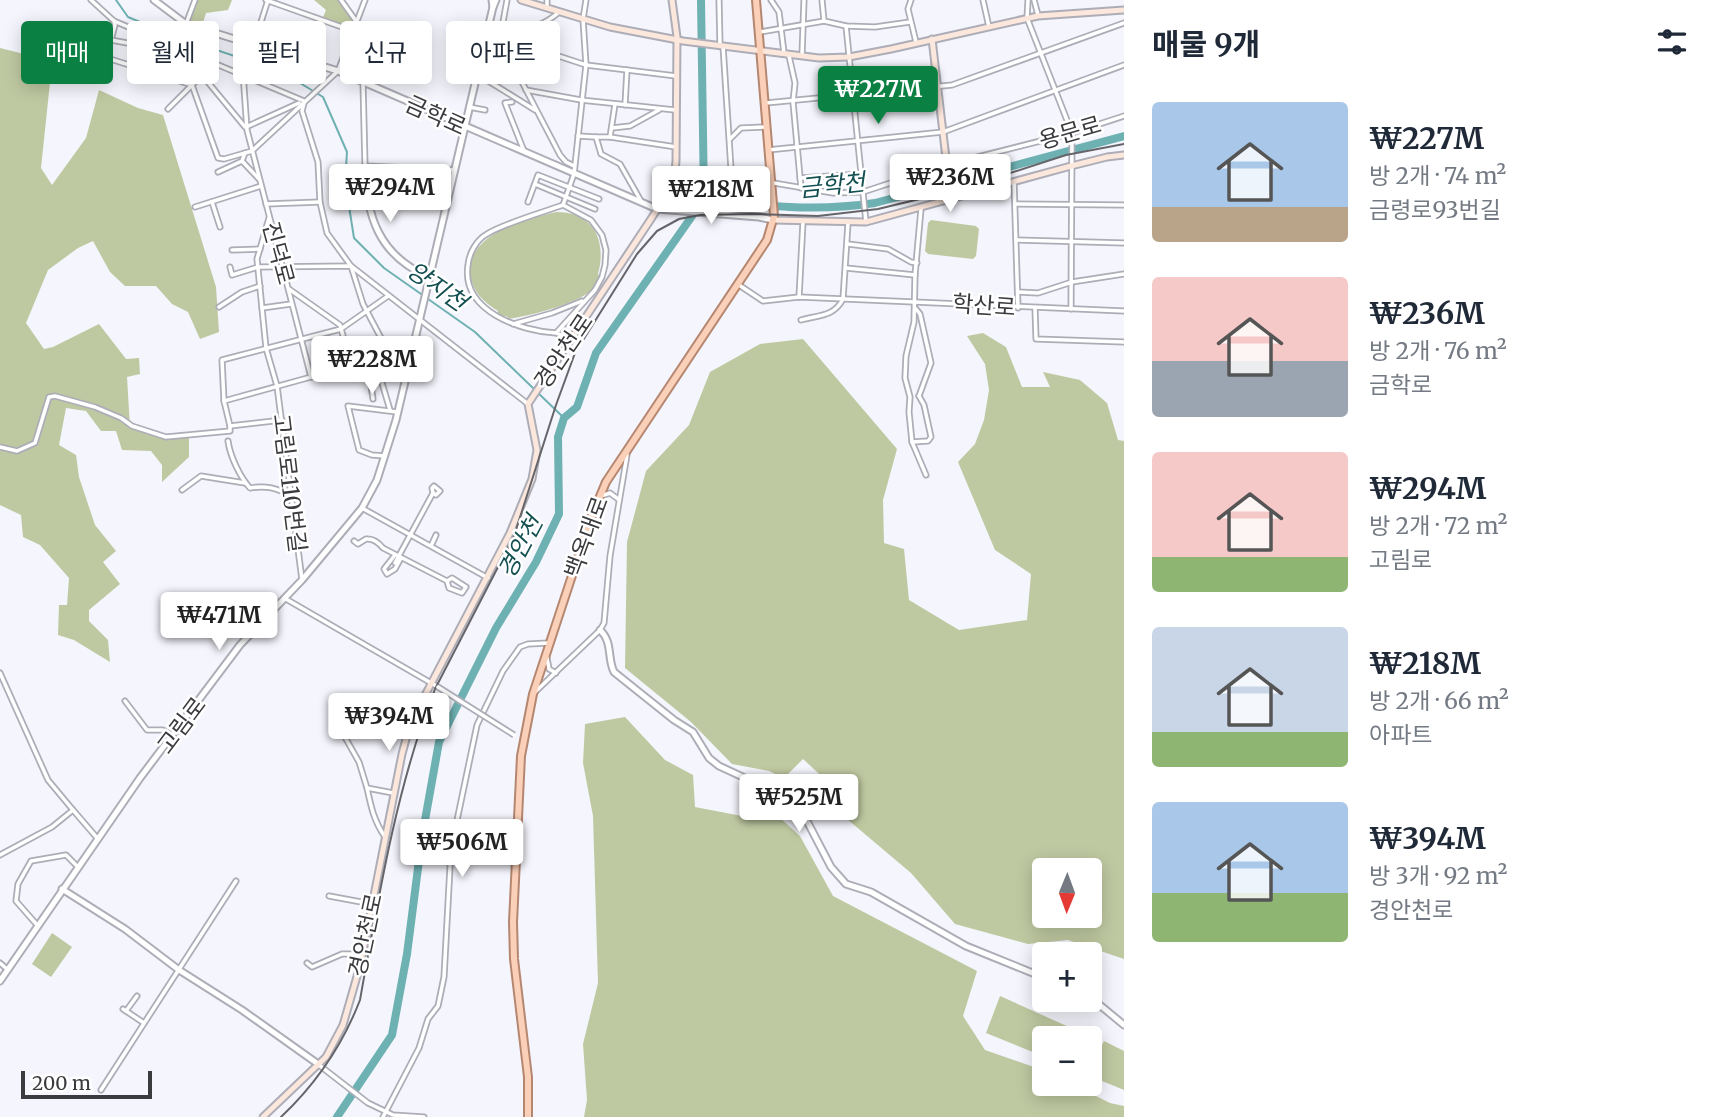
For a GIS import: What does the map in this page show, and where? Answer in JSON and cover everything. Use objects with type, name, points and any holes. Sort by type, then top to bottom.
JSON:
[{"type":"main road","points":[[521,0],[610,27],[680,40],[819,58],[849,57],[1038,16],[1124,10]]},
{"type":"main road","name":"경안천로","points":[[263,1117],[320,1066],[343,1024],[362,954],[410,724],[488,578],[532,479],[537,450],[529,402],[661,209],[675,171],[676,76],[680,40],[672,0]]},
{"type":"main road","name":"백옥대로","points":[[528,1117],[528,1077],[514,959],[513,922],[523,737],[547,651],[607,482],[768,240],[774,218],[773,197],[756,0]]},
{"type":"main road","points":[[932,39],[951,200]]},
{"type":"main road","points":[[774,218],[803,222],[866,222],[1015,185],[1072,166],[1124,155]]},
{"type":"street","points":[[91,0],[114,21],[233,69]]},
{"type":"street","name":"금학로","points":[[154,0],[182,21]]},
{"type":"street","points":[[187,21],[195,0]]},
{"type":"street","points":[[261,21],[267,0],[340,26]]},
{"type":"street","points":[[341,0],[356,21]]},
{"type":"street","points":[[357,21],[365,0]]},
{"type":"street","points":[[503,21],[507,0]]},
{"type":"street","points":[[547,0],[547,8]]},
{"type":"street","points":[[563,205],[575,166],[586,65],[583,19],[586,0]]},
{"type":"street","points":[[719,0],[730,139]]},
{"type":"street","points":[[771,0],[779,12],[786,53],[795,83],[793,102],[801,188]]},
{"type":"street","points":[[802,55],[804,0]]},
{"type":"street","points":[[822,0],[824,21]]},
{"type":"street","points":[[911,0],[908,9],[916,43]]},
{"type":"street","points":[[983,0],[989,27]]},
{"type":"street","points":[[1028,0],[1027,18],[1072,134],[1071,309]]},
{"type":"street","points":[[1034,0],[1038,16]]},
{"type":"street","name":"고림로","points":[[490,21],[494,2]]},
{"type":"street","points":[[549,21],[559,12]]},
{"type":"street","points":[[113,34],[116,25],[114,21]]},
{"type":"street","points":[[758,32],[824,21],[846,26],[875,27],[910,22]]},
{"type":"street","points":[[764,104],[952,85],[1124,23]]},
{"type":"street","points":[[846,26],[866,222]]},
{"type":"street","points":[[560,57],[586,65],[676,76]]},
{"type":"street","points":[[113,60],[192,85]]},
{"type":"street","points":[[192,85],[218,158],[224,159],[252,151],[336,73],[340,63]]},
{"type":"street","points":[[768,150],[943,132],[1124,65]]},
{"type":"street","name":"금학로","points":[[326,69],[340,74]]},
{"type":"street","points":[[625,105],[627,70]]},
{"type":"street","name":"진덕로","points":[[209,84],[246,128]]},
{"type":"street","name":"진덕로","points":[[244,84],[246,128],[311,377]]},
{"type":"street","points":[[269,84],[306,100]]},
{"type":"street","points":[[363,84],[368,210],[386,245],[402,263],[428,276]]},
{"type":"street","name":"금학로","points":[[365,84],[661,209]]},
{"type":"street","name":"고림로","points":[[0,981],[140,778],[240,645],[302,580],[362,508],[377,480],[397,412],[475,84]]},
{"type":"street","points":[[493,84],[537,111]]},
{"type":"street","points":[[523,84],[560,155],[566,163],[575,166]]},
{"type":"street","points":[[167,109],[192,85]]},
{"type":"street","points":[[526,90],[581,100],[675,110]]},
{"type":"street","points":[[246,128],[306,100]]},
{"type":"street","points":[[306,100],[302,111],[318,162],[320,202],[327,233],[351,266],[529,402]]},
{"type":"street","points":[[512,102],[505,103],[525,153]]},
{"type":"street","points":[[610,137],[615,104]]},
{"type":"street","points":[[469,107],[485,110]]},
{"type":"street","points":[[611,128],[630,126],[661,108]]},
{"type":"street","name":"용문로","points":[[730,139],[733,176],[833,193],[862,195],[946,168],[1072,134],[1124,116]]},
{"type":"street","points":[[730,139],[741,128],[766,127]]},
{"type":"street","points":[[578,136],[610,137],[677,147]]},
{"type":"street","points":[[596,136],[601,154],[620,164],[641,201]]},
{"type":"street","points":[[242,161],[244,153]]},
{"type":"street","points":[[242,161],[260,180]]},
{"type":"street","points":[[218,172],[242,161]]},
{"type":"street","points":[[365,166],[454,170]]},
{"type":"street","points":[[904,170],[946,168]]},
{"type":"street","points":[[800,178],[861,174]]},
{"type":"street","points":[[528,202],[538,175],[599,199]]},
{"type":"street","points":[[535,184],[594,209]]},
{"type":"street","points":[[1015,185],[1018,308]]},
{"type":"street","points":[[195,207],[261,186]]},
{"type":"street","points":[[212,202],[220,227]]},
{"type":"street","points":[[266,204],[320,202]]},
{"type":"street","points":[[1016,204],[1124,205]]},
{"type":"street","points":[[555,333],[595,290],[602,277],[606,250],[602,235],[591,220],[563,205],[486,234],[469,257],[467,271],[473,294],[493,314],[532,332],[555,333],[571,339]]},
{"type":"street","points":[[661,209],[774,218]]},
{"type":"street","points":[[921,209],[914,322],[906,356],[905,378],[911,397],[909,412],[912,442],[926,475]]},
{"type":"street","name":"고림로110번길","points":[[270,218],[260,249],[258,267],[265,348],[277,386],[302,580]]},
{"type":"street","points":[[799,297],[803,222]]},
{"type":"street","points":[[801,320],[827,315],[840,305],[843,299],[848,223]]},
{"type":"street","points":[[1017,240],[1124,243]]},
{"type":"street","points":[[848,244],[888,249],[917,263]]},
{"type":"street","points":[[232,250],[260,249]]},
{"type":"street","points":[[230,267],[232,275],[258,267],[351,266]]},
{"type":"street","points":[[351,266],[366,310],[381,338],[382,383],[390,410]]},
{"type":"street","points":[[846,268],[915,275]]},
{"type":"street","points":[[1017,292],[1038,293],[1072,282],[1124,274]]},
{"type":"street","name":"학산로","points":[[739,285],[762,301],[799,297],[1124,311]]},
{"type":"street","points":[[219,307],[242,292],[260,286]]},
{"type":"street","points":[[288,288],[340,326],[352,368]]},
{"type":"street","points":[[0,447],[17,451],[35,443],[50,397],[95,407],[121,418],[131,426],[166,437],[230,431],[224,401],[222,360],[341,329],[388,296]]},
{"type":"street","points":[[512,325],[584,300]]},
{"type":"street","points":[[262,308],[292,304]]},
{"type":"street","points":[[912,442],[928,440],[931,437],[924,405],[919,396],[931,363],[920,314],[915,307]]},
{"type":"street","points":[[1035,308],[1036,339],[1124,342]]},
{"type":"street","points":[[224,401],[311,377],[410,355]]},
{"type":"street","points":[[370,364],[373,399]]},
{"type":"street","points":[[911,397],[919,396]]},
{"type":"street","points":[[385,456],[359,450],[348,406],[397,412]]},
{"type":"street","points":[[230,426],[282,420]]},
{"type":"street","points":[[228,441],[229,449],[250,488],[262,486],[291,496]]},
{"type":"street","points":[[533,694],[600,630],[606,617],[610,556],[629,446]]},
{"type":"street","points":[[182,490],[201,476],[245,482]]},
{"type":"street","points":[[395,563],[431,489],[438,487],[441,495],[431,489]]},
{"type":"street","points":[[600,498],[610,493],[619,501]]},
{"type":"street","points":[[362,508],[488,578]]},
{"type":"street","points":[[431,547],[436,534]]},
{"type":"street","points":[[354,541],[358,544],[372,539],[398,557],[447,581],[449,587],[459,593],[466,587],[452,578],[447,581]]},
{"type":"street","points":[[398,557],[395,569],[387,574],[384,569],[398,557]]},
{"type":"street","points":[[284,598],[438,687],[514,735],[523,737]]},
{"type":"street","points":[[600,630],[609,642],[610,664],[614,672],[693,732],[709,758],[719,766],[760,785],[796,807],[808,823],[831,867],[846,884],[871,892],[966,946],[1032,973]]},
{"type":"street","points":[[384,1113],[419,1048],[428,1019],[439,1006],[447,939],[451,849],[477,725],[503,671],[520,647],[550,643]]},
{"type":"street","points":[[547,651],[549,669],[558,673]]},
{"type":"street","points":[[0,673],[48,780],[98,839]]},
{"type":"street","points":[[125,701],[146,730],[163,730],[173,736]]},
{"type":"street","points":[[333,716],[359,762],[371,812],[378,829],[386,839]]},
{"type":"street","points":[[367,788],[395,793]]},
{"type":"street","points":[[0,855],[52,827],[73,810]]},
{"type":"street","points":[[38,926],[16,901],[18,884],[31,861],[66,855],[78,867]]},
{"type":"street","points":[[101,1090],[236,881]]},
{"type":"street","points":[[62,888],[125,929],[179,970],[242,1010],[368,1104],[384,1113],[424,1117]]},
{"type":"street","points":[[329,896],[372,904]]},
{"type":"street","points":[[307,963],[312,967],[341,954],[362,954]]},
{"type":"street","points":[[0,963],[8,970]]},
{"type":"street","points":[[137,996],[125,1010],[144,1023]]},
{"type":"street","points":[[1102,1008],[1124,1025]]},
{"type":"green space","points":[[195,0],[232,0],[228,10],[206,13],[204,21],[187,21]]},
{"type":"green space","points":[[314,0],[341,0],[356,21],[340,21],[340,26],[322,20],[326,10]]},
{"type":"green space","points":[[0,48],[21,54],[21,84],[50,84],[41,168],[52,185],[86,138],[99,90],[138,108],[163,115],[216,287],[219,332],[200,339],[188,312],[172,304],[156,286],[125,286],[110,272],[93,241],[78,248],[48,270],[26,323],[44,349],[99,324],[126,359],[139,358],[140,374],[127,377],[130,427],[166,438],[189,435],[189,457],[162,482],[162,465],[151,451],[122,450],[116,431],[101,431],[86,411],[66,408],[59,445],[76,455],[79,477],[95,525],[116,551],[103,562],[120,584],[89,610],[89,621],[108,640],[110,662],[74,640],[58,635],[59,605],[67,605],[69,578],[40,545],[23,537],[21,515],[0,505]]},
{"type":"green space","points":[[556,212],[580,217],[595,231],[601,250],[597,285],[580,298],[542,312],[508,319],[497,314],[498,311],[479,295],[471,279],[472,259],[478,247],[501,230]]},
{"type":"green space","points":[[931,220],[976,226],[979,229],[976,256],[973,259],[928,254],[925,251],[928,223]]},
{"type":"green space","points":[[983,333],[1006,347],[1022,387],[1050,387],[1043,372],[1080,380],[1107,403],[1118,440],[1124,441],[1124,959],[1102,952],[1102,942],[1068,940],[1028,944],[955,924],[911,873],[834,808],[841,794],[803,759],[784,778],[769,771],[732,764],[691,722],[625,668],[627,542],[646,471],[689,425],[710,372],[760,344],[803,339],[897,449],[883,500],[884,543],[904,549],[909,600],[959,630],[1027,620],[1031,574],[995,550],[958,462],[975,444],[984,420],[989,390],[985,364],[967,336]]},
{"type":"green space","points":[[625,717],[665,760],[693,775],[695,807],[747,817],[755,803],[778,816],[800,836],[833,896],[977,971],[963,1016],[985,1050],[1032,1066],[1032,1096],[1096,1096],[1124,1106],[1124,1117],[584,1117],[587,1100],[583,1044],[598,983],[593,816],[583,763],[585,724]]},
{"type":"green space","points":[[52,933],[72,947],[51,977],[32,964]]},
{"type":"green space","points":[[1000,996],[1067,1026],[1032,1026],[1032,1052],[986,1033]]},
{"type":"green space","points":[[1104,1041],[1124,1051],[1124,1090],[1102,1081]]},
{"type":"waterway","name":"양지천","points":[[116,0],[128,17],[169,34],[282,72],[323,97],[347,152],[345,181],[354,238],[384,268],[475,332],[564,418]]},
{"type":"waterway","name":"경안천","points":[[337,1117],[392,1035],[439,742],[496,628],[536,562],[559,514],[558,437],[564,418],[577,407],[596,353],[704,199],[701,0]]},
{"type":"waterway","name":"금학천","points":[[704,199],[810,208],[875,203],[1124,136]]},
{"type":"tram line","points":[[281,1117],[306,1091],[327,1063],[360,1000],[399,803],[435,689],[514,536],[575,353],[637,254],[657,231],[679,219],[700,215],[818,216],[878,209],[961,189],[1066,155],[1124,144]]}]
